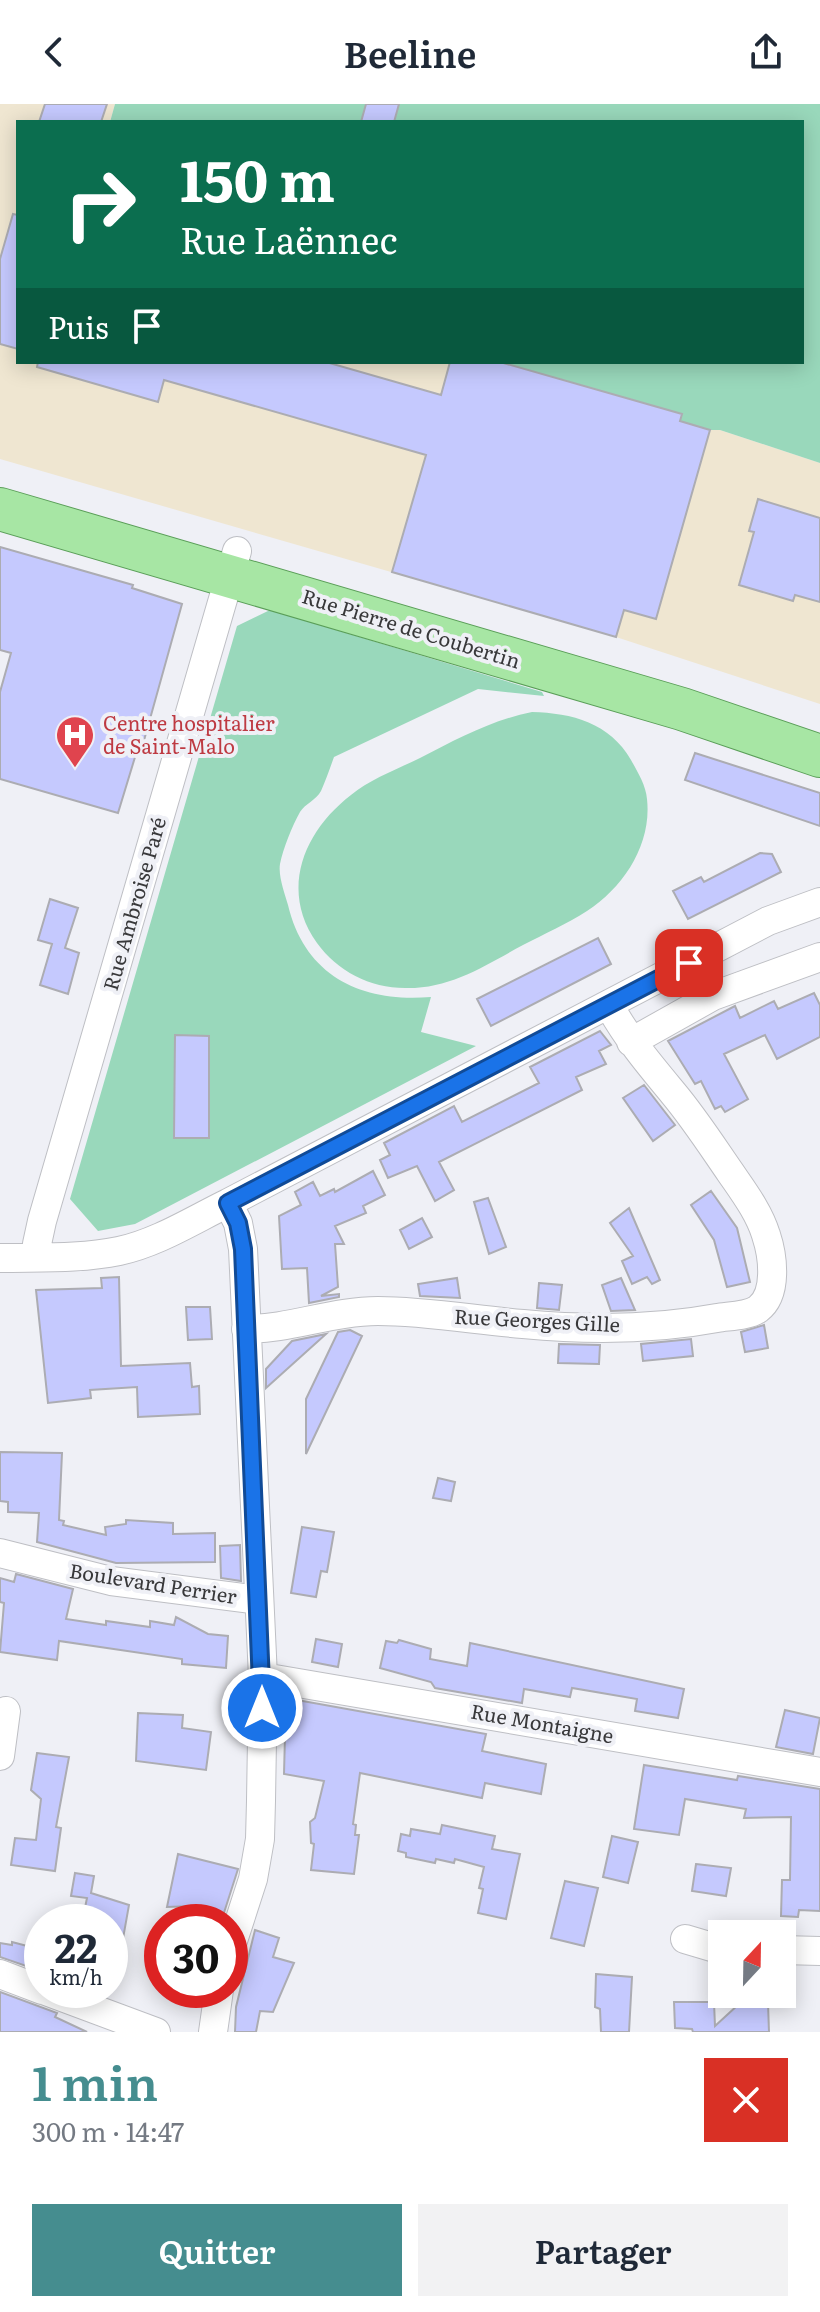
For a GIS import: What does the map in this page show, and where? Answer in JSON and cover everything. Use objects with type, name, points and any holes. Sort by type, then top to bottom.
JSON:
[{"type":"main road","name":"Rue Pierre de Coubertin","points":[[0,484],[233,564],[820,756]]},
{"type":"main road","name":"Rue Pierre de Coubertin","points":[[0,509],[233,564],[658,676],[820,730]]},
{"type":"street","name":"Rue Ambroise Paré","points":[[38,1257],[37,1244],[42,1221],[233,564]]},
{"type":"street","points":[[0,1258],[91,1256],[122,1251],[147,1242],[228,1203],[768,921],[820,902]]},
{"type":"street","points":[[631,1042],[713,996],[820,957]]},
{"type":"street","name":"Rue Georges Gille","points":[[246,1329],[261,1329],[345,1311],[409,1312],[589,1328],[697,1322],[755,1311],[767,1301],[772,1268],[766,1234],[750,1201],[674,1094],[631,1042],[609,1005]]},
{"type":"street","points":[[228,1203],[238,1223],[243,1249],[263,1677],[260,1839],[245,1904]]},
{"type":"street","name":"Boulevard Perrier","points":[[0,1553],[111,1581],[259,1600]]},
{"type":"street","name":"Rue Montaigne","points":[[263,1677],[820,1772]]},
{"type":"street","points":[[0,1756],[6,1711]]},
{"type":"street","points":[[685,1939],[708,1946]]},
{"type":"street","points":[[796,1950],[820,1951]]},
{"type":"street","points":[[0,1974],[24,1983]]},
{"type":"street","points":[[91,2008],[156,2032]]},
{"type":"street","points":[[213,2032],[216,2008]]},
{"type":"shaded area","points":[[0,104],[115,104],[111,120],[16,120],[16,364],[507,364],[682,414],[710,430],[720,430],[820,463],[820,704],[616,637],[0,459]]},
{"type":"green space","points":[[115,104],[820,104],[820,463],[720,430],[680,421],[681,414],[507,364],[804,364],[804,120],[111,120]]},
{"type":"green space","points":[[270,610],[542,692],[544,696],[478,689],[334,757],[321,791],[297,818],[280,864],[282,885],[296,930],[308,951],[323,967],[360,990],[406,998],[431,997],[421,1032],[476,1046],[135,1224],[98,1231],[70,1199],[237,626]]},
{"type":"green space","points":[[532,712],[589,722],[622,747],[636,769],[646,794],[647,816],[640,848],[624,877],[613,890],[579,916],[480,968],[437,985],[405,988],[379,985],[344,970],[317,943],[300,903],[302,863],[321,826],[351,795],[375,779],[475,731]]},
{"type":"building","points":[[45,104],[107,104],[102,120],[40,120]]},
{"type":"building","points":[[366,104],[399,104],[395,120],[362,120]]},
{"type":"building","points":[[13,214],[16,215],[16,348],[0,344],[0,259]]},
{"type":"building","points":[[38,364],[333,364],[441,395],[449,364],[507,364],[682,414],[680,421],[710,430],[656,619],[624,610],[616,637],[392,572],[426,455],[164,380],[158,402],[37,367]]},
{"type":"building","points":[[758,499],[820,518],[820,602],[795,595],[793,601],[739,585],[754,532],[749,531]]},
{"type":"building","points":[[0,547],[133,585],[132,588],[182,604],[143,744],[139,744],[118,813],[0,779],[0,692],[11,653],[0,650]]},
{"type":"building","points":[[695,753],[820,793],[820,826],[685,780]]},
{"type":"building","points":[[760,853],[772,854],[781,872],[688,919],[673,891],[701,877],[704,882]]},
{"type":"building","points":[[50,899],[78,908],[65,948],[79,953],[68,994],[40,985],[52,944],[38,940]]},
{"type":"building","points":[[598,938],[611,964],[491,1026],[477,999]]},
{"type":"building","points":[[814,993],[820,1005],[820,1037],[777,1059],[765,1035],[724,1054],[748,1099],[725,1112],[721,1106],[715,1109],[701,1081],[695,1084],[668,1041],[735,1006],[740,1018],[774,1001],[778,1009]]},
{"type":"building","points":[[600,1031],[611,1045],[599,1051],[606,1064],[576,1077],[582,1090],[439,1162],[454,1190],[435,1201],[417,1166],[388,1178],[380,1160],[390,1155],[384,1143],[454,1106],[462,1122],[539,1083],[530,1067]]},
{"type":"building","points":[[175,1035],[209,1036],[209,1138],[174,1138]]},
{"type":"building","points":[[644,1085],[675,1125],[653,1141],[623,1098]]},
{"type":"building","points":[[373,1171],[385,1195],[363,1206],[366,1213],[335,1226],[344,1244],[335,1244],[338,1287],[321,1296],[339,1294],[339,1297],[309,1303],[307,1268],[282,1269],[279,1216],[301,1205],[295,1192],[313,1182],[320,1196],[334,1189],[335,1192]]},
{"type":"building","points":[[711,1191],[737,1228],[750,1282],[727,1287],[714,1240],[691,1205]]},
{"type":"building","points":[[488,1198],[506,1247],[489,1254],[474,1202]]},
{"type":"building","points":[[629,1208],[660,1280],[652,1284],[647,1277],[632,1284],[622,1261],[633,1256],[610,1223]]},
{"type":"building","points":[[422,1218],[432,1237],[409,1249],[400,1230]]},
{"type":"building","points":[[119,1277],[121,1366],[190,1363],[192,1387],[199,1386],[200,1414],[138,1417],[137,1387],[90,1390],[91,1398],[48,1403],[36,1290],[102,1288],[101,1278]]},
{"type":"building","points":[[457,1278],[460,1298],[420,1296],[418,1284]]},
{"type":"building","points":[[621,1278],[635,1310],[611,1311],[602,1285]]},
{"type":"building","points":[[539,1283],[562,1285],[559,1310],[537,1308]]},
{"type":"building","points":[[186,1307],[210,1307],[212,1339],[188,1340]]},
{"type":"building","points":[[764,1325],[768,1348],[745,1352],[741,1332]]},
{"type":"building","points":[[350,1330],[362,1336],[306,1454],[306,1399],[338,1332]]},
{"type":"building","points":[[326,1334],[266,1388],[266,1369],[292,1341]]},
{"type":"building","points":[[691,1339],[693,1356],[643,1361],[641,1344]]},
{"type":"building","points":[[559,1344],[600,1345],[599,1364],[558,1363]]},
{"type":"building","points":[[0,1452],[62,1453],[59,1520],[64,1521],[63,1525],[106,1535],[105,1527],[126,1524],[126,1520],[173,1523],[173,1534],[215,1533],[215,1562],[116,1563],[37,1542],[39,1513],[8,1512],[8,1502],[0,1501]]},
{"type":"building","points":[[438,1478],[455,1482],[451,1501],[433,1498]]},
{"type":"building","points":[[302,1527],[334,1532],[327,1572],[321,1571],[316,1597],[291,1593]]},
{"type":"building","points":[[240,1545],[241,1581],[221,1578],[220,1546]]},
{"type":"building","points":[[16,1574],[73,1589],[66,1619],[150,1627],[150,1621],[174,1625],[176,1617],[208,1634],[228,1636],[226,1668],[182,1664],[182,1659],[59,1641],[57,1660],[0,1652],[4,1603],[0,1602],[0,1578],[14,1582]]},
{"type":"building","points":[[316,1639],[342,1644],[338,1667],[312,1662]]},
{"type":"building","points":[[399,1640],[431,1649],[430,1659],[467,1666],[470,1643],[684,1689],[678,1718],[635,1711],[637,1699],[572,1688],[570,1697],[524,1689],[522,1703],[435,1688],[431,1682],[380,1668],[386,1641],[397,1643]]},
{"type":"building","points":[[286,1698],[486,1734],[482,1751],[546,1764],[541,1794],[485,1783],[482,1798],[360,1773],[353,1824],[356,1825],[355,1835],[359,1835],[354,1874],[311,1870],[314,1844],[311,1843],[310,1822],[315,1818],[324,1781],[284,1774]]},
{"type":"building","points":[[785,1710],[820,1718],[813,1754],[776,1747]]},
{"type":"building","points":[[138,1713],[183,1715],[182,1728],[211,1732],[206,1770],[136,1761]]},
{"type":"building","points":[[37,1753],[69,1757],[56,1827],[61,1828],[55,1871],[11,1865],[15,1838],[36,1840],[41,1799],[31,1790]]},
{"type":"building","points":[[644,1765],[820,1789],[820,1911],[799,1910],[798,1917],[781,1916],[782,1880],[790,1880],[791,1817],[744,1818],[746,1809],[685,1799],[679,1835],[634,1829]]},
{"type":"building","points":[[442,1825],[495,1836],[492,1849],[520,1854],[506,1919],[478,1913],[484,1867],[455,1859],[454,1863],[436,1859],[435,1863],[406,1857],[406,1853],[398,1851],[401,1834],[410,1836],[411,1829],[440,1834]]},
{"type":"building","points":[[612,1836],[638,1842],[628,1883],[603,1877]]},
{"type":"building","points":[[178,1854],[238,1869],[227,1904],[168,1904]]},
{"type":"building","points":[[696,1864],[731,1868],[726,1896],[692,1891]]},
{"type":"building","points":[[75,1873],[94,1876],[91,1893],[126,1904],[86,1904],[87,1898],[71,1896]]},
{"type":"building","points":[[565,1881],[598,1888],[584,1946],[551,1938]]},
{"type":"building","points":[[255,1930],[279,1938],[273,1957],[294,1963],[273,2012],[260,2011],[256,2032],[235,2032],[236,2008],[248,2008],[248,1958]]},
{"type":"building","points":[[12,1942],[24,1945],[24,1965],[0,1957],[0,1943],[12,1945]]},
{"type":"building","points":[[596,1974],[632,1977],[629,2032],[601,2032],[600,2009],[595,2007]]},
{"type":"building","points":[[0,1992],[24,2001],[24,2008],[43,2008],[57,2013],[55,2017],[87,2032],[0,2032]]},
{"type":"building","points":[[674,2002],[708,2002],[708,2008],[714,2008],[715,2026],[735,2008],[768,2008],[769,2032],[693,2032],[692,2029],[675,2028]]},
{"type":"place","name":"Centre hospitalier de Saint-Malo","points":[[75,769]]},
{"type":"route","points":[[262,1708],[243,1249],[238,1223],[228,1203],[689,963]]}]
